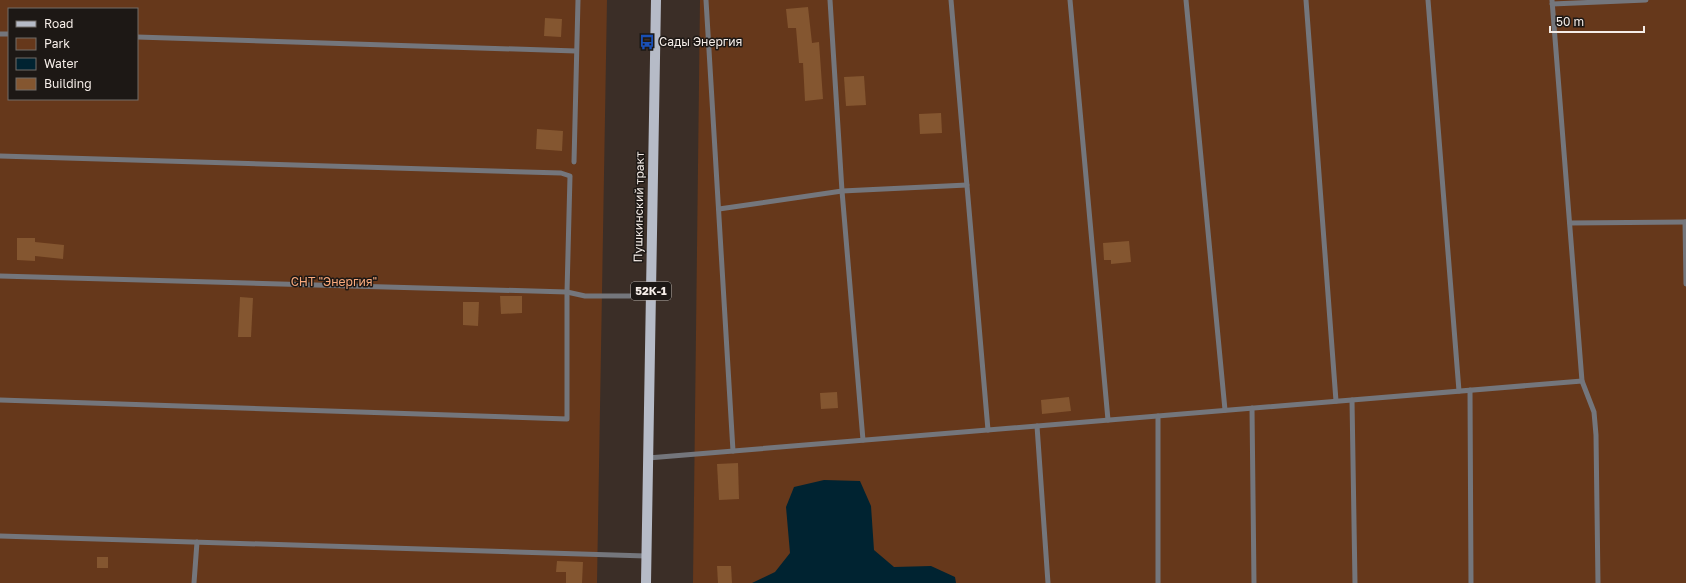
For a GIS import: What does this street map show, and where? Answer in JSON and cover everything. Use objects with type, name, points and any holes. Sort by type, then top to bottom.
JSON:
[{"type":"main road","name":"Пушкинский тракт","points":[[646,583],[656,0]]},
{"type":"lane","points":[[574,162],[578,0]]},
{"type":"lane","points":[[706,0],[733,451]]},
{"type":"lane","points":[[830,0],[842,191],[863,440]]},
{"type":"lane","points":[[951,0],[988,430]]},
{"type":"lane","points":[[1070,0],[1108,420]]},
{"type":"lane","points":[[1186,0],[1225,410]]},
{"type":"lane","points":[[1306,0],[1336,401]]},
{"type":"lane","points":[[1428,0],[1459,391]]},
{"type":"lane","points":[[1598,583],[1596,427],[1594,412],[1582,381],[1552,2],[1646,0]]},
{"type":"lane","points":[[138,37],[576,51]]},
{"type":"lane","points":[[0,156],[561,173],[570,176],[567,292],[567,419],[0,400]]},
{"type":"lane","points":[[719,209],[842,191],[967,185]]},
{"type":"lane","points":[[1570,223],[1685,222],[1686,284]]},
{"type":"lane","points":[[0,276],[567,292],[585,296],[651,296]]},
{"type":"lane","points":[[648,458],[1582,381]]},
{"type":"lane","points":[[1470,390],[1471,583]]},
{"type":"lane","points":[[1352,400],[1355,583]]},
{"type":"lane","points":[[1252,408],[1254,583]]},
{"type":"lane","points":[[1158,416],[1158,583]]},
{"type":"lane","points":[[1037,426],[1048,583]]},
{"type":"lane","points":[[0,536],[646,556]]},
{"type":"lane","points":[[194,583],[197,542]]},
{"type":"green space","name":"СНТ \"Энергия\"","points":[[0,0],[607,0],[597,583],[0,583]]},
{"type":"green space","points":[[700,0],[1686,0],[1686,583],[693,583]]},
{"type":"water","points":[[824,480],[860,481],[871,506],[874,550],[894,567],[931,566],[955,577],[956,583],[752,583],[775,572],[790,553],[786,507],[794,487]]},
{"type":"building","points":[[808,7],[812,43],[819,42],[823,99],[805,101],[803,63],[799,63],[796,28],[788,28],[786,9]]},
{"type":"building","points":[[545,18],[562,19],[561,37],[544,36]]},
{"type":"building","points":[[864,76],[866,105],[846,106],[844,77]]},
{"type":"building","points":[[941,113],[942,133],[920,134],[919,114]]},
{"type":"building","points":[[537,129],[563,131],[562,151],[536,149]]},
{"type":"building","points":[[17,238],[35,238],[35,242],[64,245],[63,259],[35,256],[35,261],[17,260]]},
{"type":"building","points":[[1129,241],[1131,262],[1111,264],[1111,260],[1104,260],[1103,243]]},
{"type":"building","points":[[500,296],[522,296],[522,313],[501,314]]},
{"type":"building","points":[[240,297],[253,298],[251,337],[238,337]]},
{"type":"building","points":[[463,302],[479,302],[478,326],[463,325]]},
{"type":"building","points":[[837,392],[838,408],[821,409],[820,393]]},
{"type":"building","points":[[1069,397],[1071,411],[1042,414],[1041,400]]},
{"type":"building","points":[[738,463],[739,499],[719,500],[717,464]]},
{"type":"building","points":[[97,557],[108,557],[108,568],[97,568]]},
{"type":"building","points":[[557,561],[583,562],[582,583],[566,583],[566,572],[556,572]]},
{"type":"building","points":[[717,566],[731,566],[732,583],[718,583]]},
{"type":"place","name":"Сады Энергия","points":[[647,42]]}]
